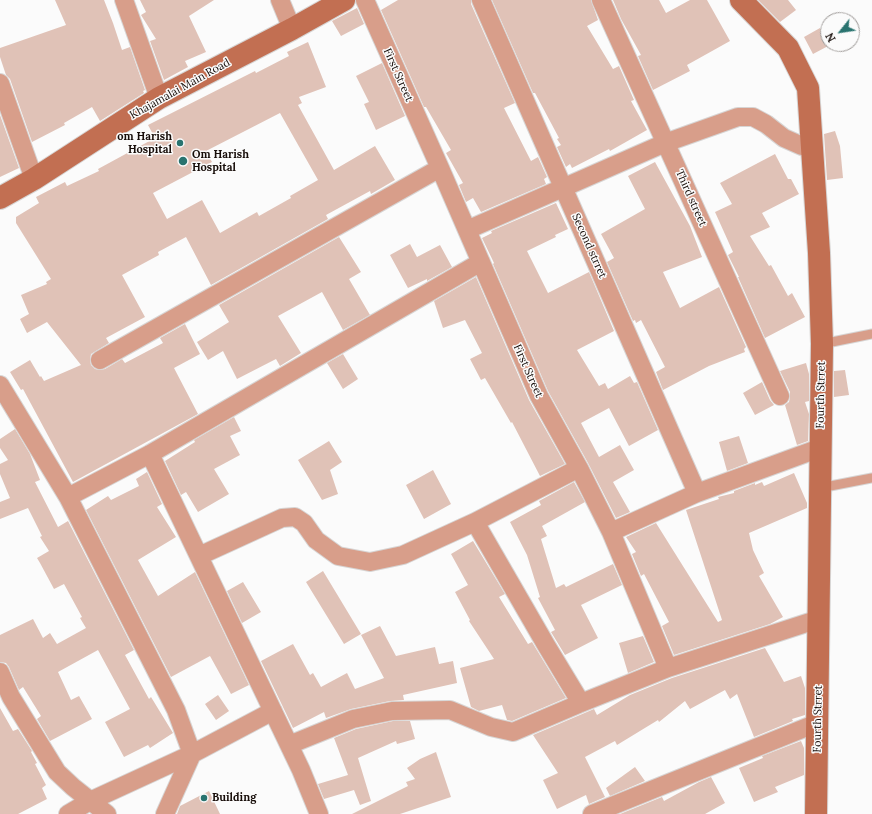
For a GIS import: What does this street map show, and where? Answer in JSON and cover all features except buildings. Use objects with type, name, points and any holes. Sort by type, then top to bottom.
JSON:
[{"type":"street","points":[[124,0],[159,98]]},
{"type":"street","points":[[280,0],[292,29]]},
{"type":"street","name":"Khajamalai Main Road","points":[[0,198],[159,98],[292,29],[344,0]]},
{"type":"street","name":"First Street","points":[[364,0],[440,168],[538,396],[579,468],[611,532],[668,668]]},
{"type":"street","name":"Second strret","points":[[481,0],[697,493]]},
{"type":"street","name":"Third street","points":[[601,0],[780,396]]},
{"type":"street","name":"Fourth Strret","points":[[742,0],[788,48],[808,88],[819,253],[822,344],[816,814]]},
{"type":"street","points":[[0,83],[34,178]]},
{"type":"street","points":[[467,230],[665,143],[738,117],[753,117],[766,124],[784,138],[802,146],[812,146]]},
{"type":"street","points":[[100,360],[440,168]]},
{"type":"street","points":[[68,497],[150,454],[481,262]]},
{"type":"street","points":[[0,385],[68,497],[176,710],[192,754],[168,812]]},
{"type":"street","points":[[611,532],[697,493],[820,448]]},
{"type":"street","points":[[150,454],[301,770],[313,812]]},
{"type":"street","points":[[199,556],[282,518],[295,517],[304,523],[316,540],[338,556],[370,562],[403,555],[475,522],[579,468]]},
{"type":"street","points":[[475,522],[581,703]]},
{"type":"street","points":[[289,745],[353,719],[392,711],[450,710],[491,727],[513,732],[668,668],[819,619]]},
{"type":"street","points":[[0,672],[11,697],[57,772],[107,814]]},
{"type":"street","points":[[68,814],[90,801],[192,754],[273,711]]},
{"type":"street","points":[[592,814],[817,723]]},
{"type":"lane","points":[[822,344],[872,334]]},
{"type":"lane","points":[[820,488],[872,478]]},
{"type":"place","name":"om Harish Hospital","points":[[180,143]]},
{"type":"place","name":"Om Harish Hospital","points":[[183,161]]},
{"type":"place","name":"Building","points":[[204,798]]}]
